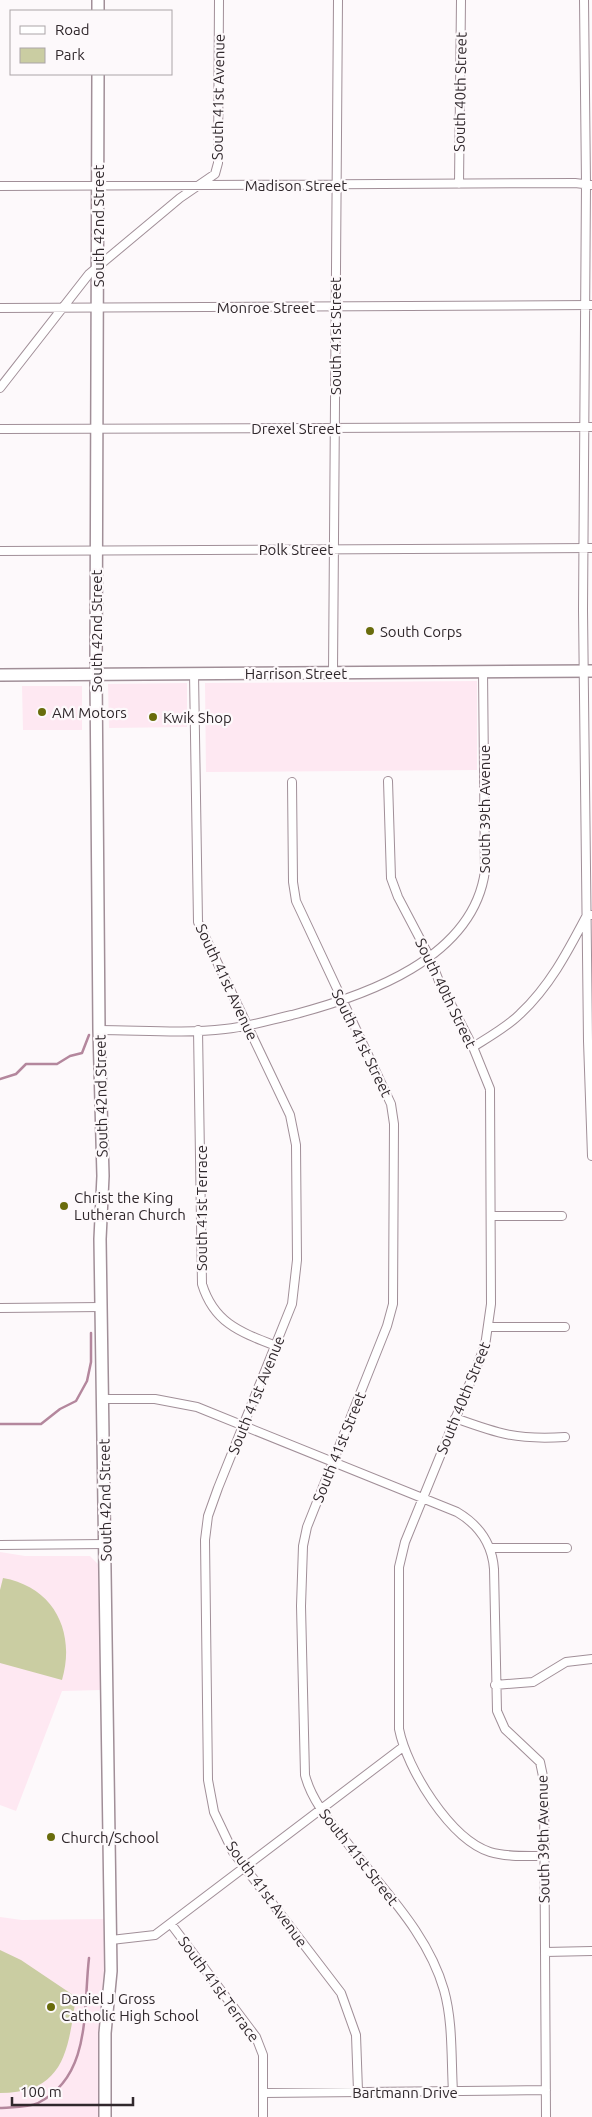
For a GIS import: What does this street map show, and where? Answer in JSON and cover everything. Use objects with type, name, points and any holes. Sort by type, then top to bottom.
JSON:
[{"type":"street","name":"South 41st Avenue","points":[[0,388],[85,278],[98,265],[198,185],[215,174],[218,163],[220,0]]},
{"type":"street","name":"South 41st Street","points":[[333,672],[338,0]]},
{"type":"street","name":"South 40th Street","points":[[459,184],[461,0]]},
{"type":"street","points":[[584,0],[589,184],[588,427],[583,548],[588,671],[591,1156]]},
{"type":"street","name":"South 42nd Street","points":[[98,75],[99,308],[96,674],[99,1030],[103,1176],[100,1239],[111,1940],[111,1971],[105,2034],[105,2117]]},
{"type":"street","name":"Madison Street","points":[[0,186],[589,184]]},
{"type":"street","name":"Monroe Street","points":[[0,308],[588,305]]},
{"type":"street","name":"Drexel Street","points":[[0,429],[588,427]]},
{"type":"street","name":"Polk Street","points":[[0,551],[592,548]]},
{"type":"street","name":"South 39th Avenue","points":[[99,1030],[198,1030],[246,1026],[342,1002],[383,985],[430,956],[462,927],[475,906],[483,884],[486,858],[483,671]]},
{"type":"street","name":"Harrison Street","points":[[0,674],[588,671]]},
{"type":"street","name":"South 41st Avenue","points":[[194,673],[198,922],[290,1116],[296,1145],[296,1282],[292,1304],[208,1516],[205,1540],[208,1780],[218,1825],[233,1852],[341,1993],[356,2035],[358,2091]]},
{"type":"street","name":"South 40th Street","points":[[388,781],[391,878],[398,897],[430,956],[439,981],[473,1047],[490,1089],[490,1326],[485,1346],[422,1499],[399,1567],[400,1729],[403,1747],[415,1773],[446,1817],[474,1845],[491,1852],[519,1856],[543,1856]]},
{"type":"street","name":"South 41st Street","points":[[292,782],[293,882],[296,900],[342,1002],[370,1055],[391,1104],[394,1124],[393,1304],[387,1326],[307,1527],[303,1546],[304,1765],[308,1789],[321,1809],[410,1922],[427,1948],[444,1990],[448,2013],[452,2092]]},
{"type":"street","points":[[473,1047],[520,1014],[548,983],[589,915]]},
{"type":"street","name":"South 41st Terrace","points":[[198,1030],[202,1284],[214,1311],[226,1323],[276,1346]]},
{"type":"street","points":[[491,1216],[562,1216]]},
{"type":"street","points":[[0,1308],[102,1307]]},
{"type":"street","points":[[490,1326],[565,1328]]},
{"type":"street","points":[[103,1399],[173,1401],[197,1407],[470,1520],[484,1536],[490,1548],[567,1548]]},
{"type":"street","points":[[455,1418],[512,1437],[536,1439],[565,1437]]},
{"type":"street","points":[[0,1545],[105,1544]]},
{"type":"street","name":"South 39th Avenue","points":[[490,1548],[494,1569],[497,1711],[505,1729],[540,1762],[543,1770],[546,2117]]},
{"type":"street","points":[[495,1685],[533,1682],[566,1662],[592,1658]]},
{"type":"street","points":[[111,1940],[149,1936],[171,1924],[403,1747]]},
{"type":"street","name":"South 41st Terrace","points":[[171,1924],[256,2037],[262,2055],[263,2117]]},
{"type":"street","points":[[545,1952],[592,1951]]},
{"type":"street","name":"Bartmann Drive","points":[[264,2092],[546,2090]]},
{"type":"shaded area","points":[[477,681],[477,770],[206,772],[205,683]]},
{"type":"shaded area","name":"Kwik Shop","points":[[187,683],[187,727],[109,728],[108,684]]},
{"type":"shaded area","points":[[22,686],[82,686],[82,730],[23,730]]},
{"type":"shaded area","points":[[0,1552],[25,1556],[90,1556],[99,1565],[101,1690],[62,1691],[16,1811],[0,1805]]},
{"type":"shaded area","name":"Daniel J Gross Catholic High School","points":[[0,1917],[22,1920],[104,1919],[104,1973],[98,2043],[98,2117],[0,2117]]},
{"type":"green space","points":[[3,1578],[21,1583],[36,1591],[57,1614],[63,1629],[66,1645],[66,1662],[62,1680],[0,1663],[0,1590]]},
{"type":"green space","points":[[0,1950],[21,1960],[76,1997],[66,2050],[60,2064],[51,2076],[39,2085],[22,2091],[0,2093]]},
{"type":"waterway","points":[[0,1079],[16,1074],[26,1064],[57,1064],[70,1056],[82,1053],[89,1035]]},
{"type":"waterway","points":[[0,1424],[41,1424],[60,1409],[76,1401],[87,1381],[91,1362],[91,1333]]},
{"type":"waterway","points":[[0,2108],[34,2105],[55,2091],[68,2076],[82,2040],[89,1958]]},
{"type":"place","name":"South Corps","points":[[370,631]]},
{"type":"place","name":"AM Motors","points":[[42,712]]},
{"type":"place","name":"Kwik Shop","points":[[153,717]]},
{"type":"place","name":"Christ the King Lutheran Church","points":[[64,1206]]},
{"type":"place","name":"Church/School","points":[[51,1837]]},
{"type":"place","name":"Daniel J Gross Catholic High School","points":[[51,2007]]}]
